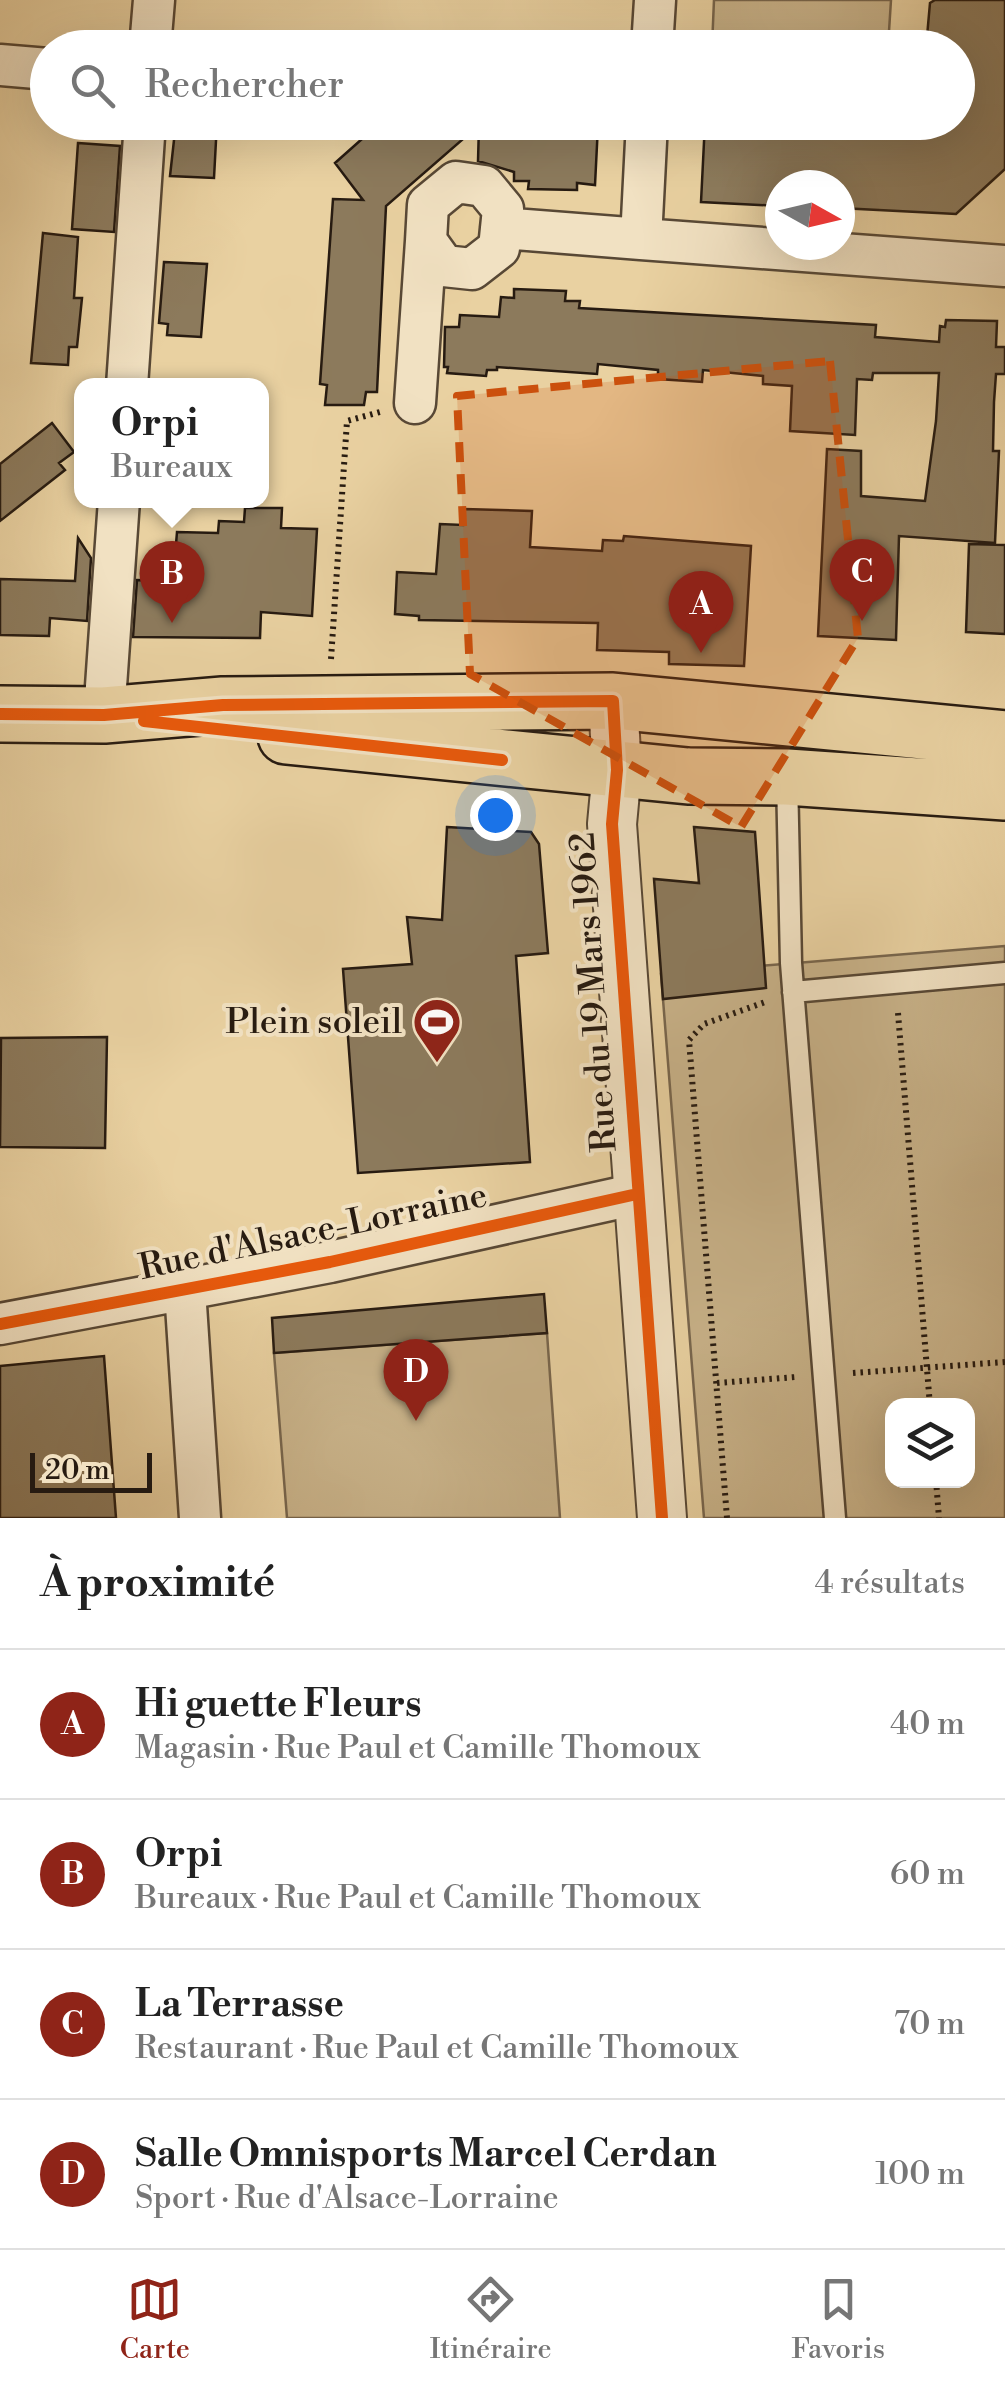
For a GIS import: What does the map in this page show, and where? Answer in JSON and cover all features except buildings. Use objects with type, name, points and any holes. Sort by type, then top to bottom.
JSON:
[{"type":"main road","points":[[0,714],[104,715],[222,705],[613,701],[1005,739]]},
{"type":"main road","points":[[104,715],[189,728],[617,770],[1005,792]]},
{"type":"street","points":[[152,30],[154,0]]},
{"type":"street","points":[[653,30],[654,0]]},
{"type":"street","points":[[0,65],[30,68]]},
{"type":"street","points":[[128,378],[144,140]]},
{"type":"street","points":[[641,239],[647,140]]},
{"type":"street","points":[[415,403],[428,205],[456,182],[484,186],[503,208],[498,248],[472,269],[444,266],[426,241]]},
{"type":"street","points":[[501,228],[1005,266]]},
{"type":"street","points":[[104,715],[118,508]]},
{"type":"street","name":"Rue du 19 Mars 1962","points":[[613,701],[617,770],[612,824],[662,1518]]},
{"type":"street","name":"Rue d'Alsace-Lorraine","points":[[0,1324],[185,1290],[637,1194]]},
{"type":"street","name":"Rue d'Alsace-Lorraine","points":[[185,1290],[200,1518]]},
{"type":"lane","points":[[786,777],[793,992],[835,1518]]},
{"type":"lane","points":[[793,992],[1005,974]]},
{"type":"path","points":[[328,706],[347,421]]},
{"type":"path","points":[[727,1518],[689,1040],[704,1024],[793,992]]},
{"type":"path","points":[[898,1002],[929,1398]]},
{"type":"path","points":[[717,1383],[1005,1362]]},
{"type":"path","points":[[937,1488],[939,1518]]},
{"type":"highlighted area","points":[[830,361],[858,638],[741,827],[470,674],[457,396]]},
{"type":"shaded area","points":[[714,0],[891,0],[889,30],[713,30]]},
{"type":"shaded area","points":[[1005,946],[1005,1518],[704,1518],[661,974]]},
{"type":"shaded area","points":[[547,1333],[560,1518],[287,1518],[274,1353]]},
{"type":"cycle path","points":[[0,714],[104,715],[223,705],[613,701],[617,770],[612,824],[662,1518]]},
{"type":"cycle path","points":[[144,721],[502,760]]},
{"type":"cycle path","points":[[0,1324],[330,1262],[637,1194]]},
{"type":"place","name":"La Terrasse","points":[[862,621]]},
{"type":"place","name":"Orpi","points":[[172,623]]},
{"type":"place","name":"Hi guette Fleurs","points":[[701,653]]},
{"type":"place","name":"Plein soleil","points":[[437,1064]]},
{"type":"place","name":"Salle Omnisports Marcel Cerdan","points":[[416,1421]]}]
